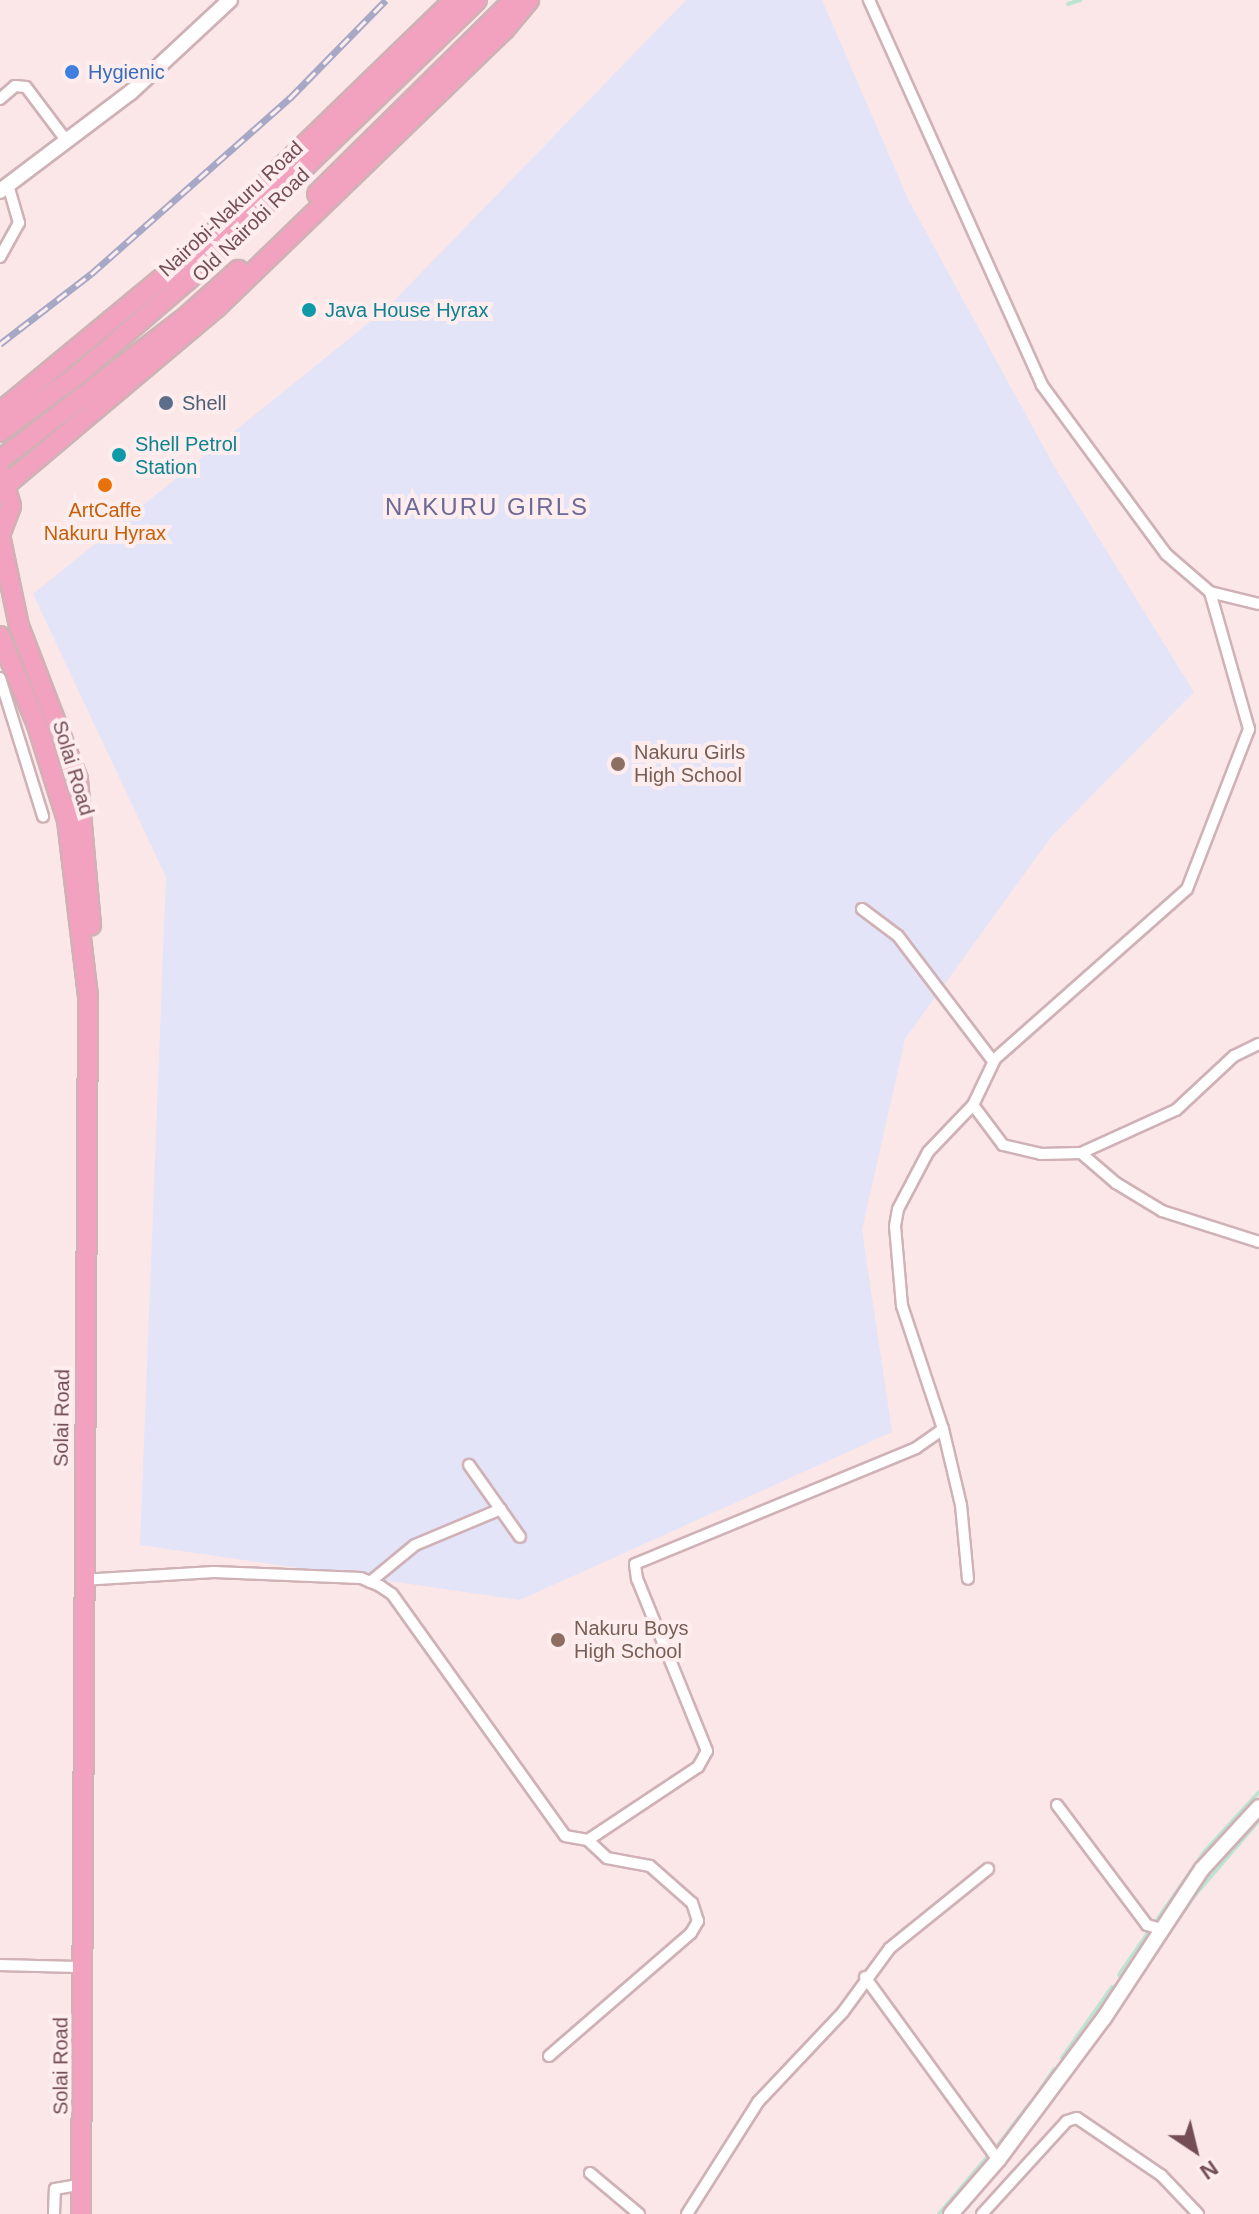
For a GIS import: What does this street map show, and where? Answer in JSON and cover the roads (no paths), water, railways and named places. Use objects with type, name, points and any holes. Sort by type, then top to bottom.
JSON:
[{"type":"highway","points":[[0,412],[197,249],[454,0]]},
{"type":"highway","name":"Nairobi-Nakuru Road","points":[[0,432],[80,373],[189,279],[477,0]]},
{"type":"highway","points":[[88,996],[91,897],[78,780],[19,626],[0,535],[11,506],[4,477],[217,307],[504,30],[529,0]]},
{"type":"highway","name":"Old Nairobi Road","points":[[0,460],[187,316],[512,2]]},
{"type":"highway","name":"Solai Road","points":[[0,636],[37,725],[67,820],[88,996],[81,1580],[81,2214]]},
{"type":"street","points":[[0,257],[19,223],[4,188],[131,92],[230,0]]},
{"type":"street","points":[[869,0],[1042,385],[1166,554],[1210,592],[1259,604]]},
{"type":"street","points":[[0,99],[15,86],[26,87],[66,140]]},
{"type":"street","points":[[968,1579],[961,1505],[943,1429],[902,1306],[895,1226],[928,1152],[973,1105],[993,1061],[1194,878],[1196,860],[1249,729],[1210,592]]},
{"type":"street","points":[[0,678],[43,816]]},
{"type":"street","points":[[862,909],[898,936],[993,1061]]},
{"type":"street","points":[[973,1105],[1003,1145],[1041,1154],[1081,1153],[1176,1110],[1234,1056],[1259,1044]]},
{"type":"street","points":[[1081,1153],[1116,1183],[1162,1211],[1259,1242]]},
{"type":"street","points":[[588,1840],[698,1767],[707,1751],[635,1564],[916,1448],[943,1429]]},
{"type":"street","points":[[469,1465],[520,1537]]},
{"type":"street","points":[[370,1582],[415,1545],[501,1509]]},
{"type":"street","points":[[81,1580],[214,1572],[370,1582],[392,1594],[565,1836],[588,1840],[607,1858],[650,1866],[692,1903],[698,1921],[691,1933],[549,2056]]},
{"type":"street","points":[[1057,1805],[1147,1925],[1161,1929]]},
{"type":"street","points":[[951,2214],[998,2160],[1104,2018],[1202,1869],[1259,1807]]},
{"type":"street","points":[[687,2214],[758,2102],[843,2012],[865,1977],[890,1948],[988,1869]]},
{"type":"street","points":[[0,1965],[83,1967]]},
{"type":"street","points":[[865,1977],[998,2160]]},
{"type":"street","points":[[982,2214],[1067,2121],[1077,2118],[1161,2175],[1198,2214]]},
{"type":"street","points":[[590,2173],[639,2214]]},
{"type":"street","points":[[54,2214],[55,2189],[82,2184]]},
{"type":"waterway","points":[[1068,4],[1080,0]]},
{"type":"waterway","points":[[1155,1923],[1205,1851],[1259,1792]]},
{"type":"waterway","points":[[1142,1972],[1195,1895],[1259,1820]]},
{"type":"waterway","points":[[1119,1975],[1150,1930]]},
{"type":"waterway","points":[[1062,2058],[1112,1987]]},
{"type":"waterway","points":[[1004,2163],[1097,2039]]},
{"type":"waterway","points":[[1036,2096],[1054,2069]]},
{"type":"waterway","points":[[996,2148],[1030,2103]]},
{"type":"waterway","points":[[939,2214],[989,2155]]},
{"type":"waterway","points":[[961,2214],[998,2170]]},
{"type":"railway","points":[[0,344],[91,274],[290,98],[386,0]]},
{"type":"place","name":"Hygienic","points":[[72,72]]},
{"type":"place","name":"Java House Hyrax","points":[[309,310]]},
{"type":"place","name":"Shell","points":[[166,403]]},
{"type":"place","name":"Shell Petrol Station","points":[[119,455]]},
{"type":"place","name":"ArtCaffe Nakuru Hyrax","points":[[105,485]]},
{"type":"place","name":"Nakuru Girls High School","points":[[618,764]]},
{"type":"place","name":"Nakuru Boys High School","points":[[558,1640]]},
{"type":"district","name":"NAKURU GIRLS","points":[[487,507]]}]
